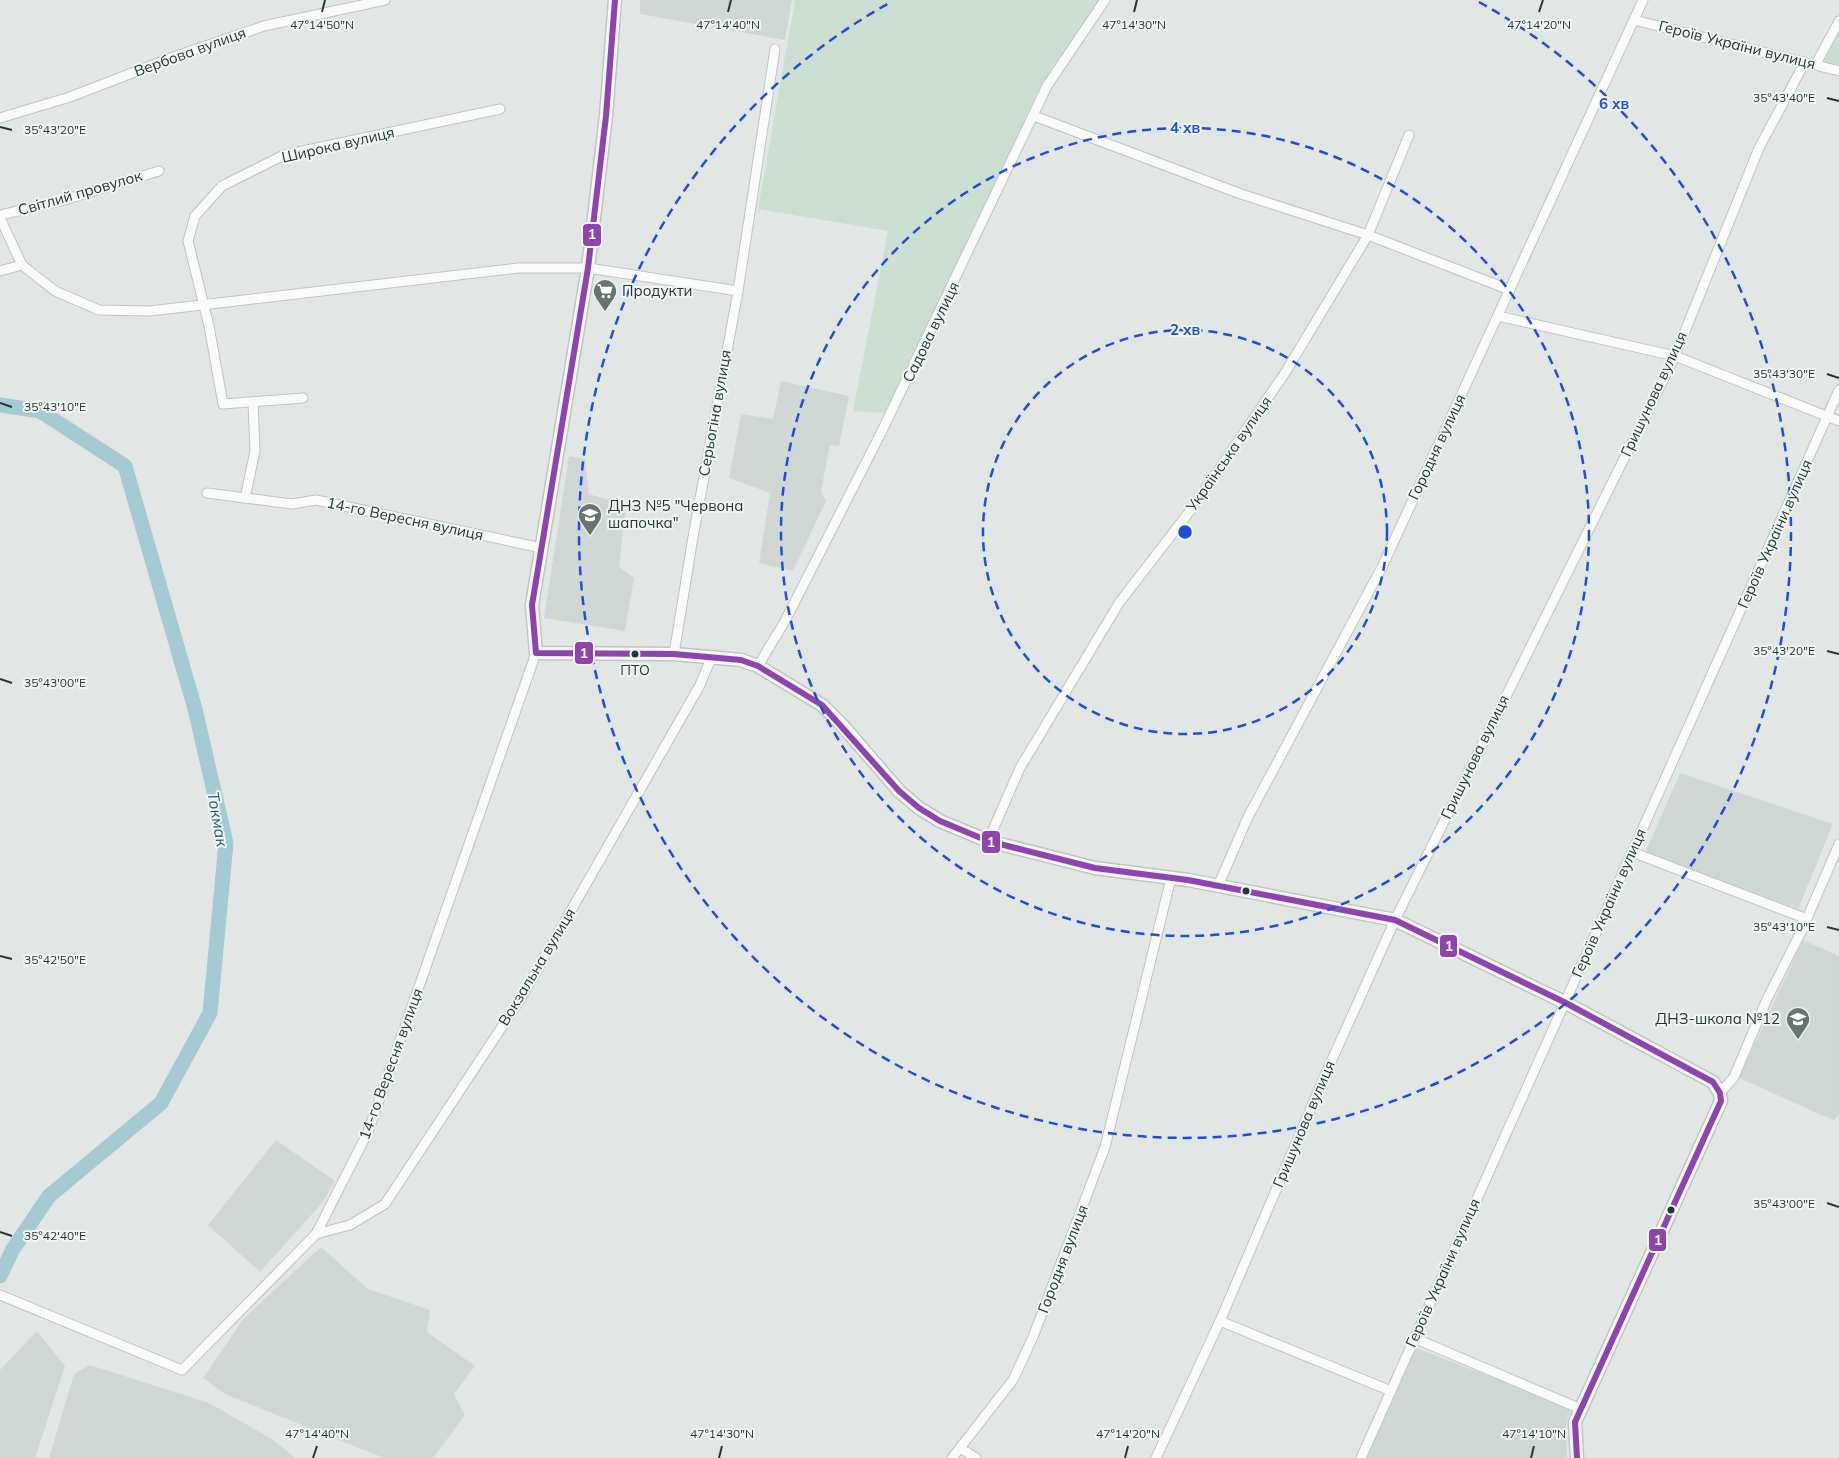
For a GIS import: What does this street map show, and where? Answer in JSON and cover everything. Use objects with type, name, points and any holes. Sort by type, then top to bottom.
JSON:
[{"type":"street","name":"Вербова вулиця","points":[[0,118],[70,98],[176,56],[264,26],[385,0]]},
{"type":"street","name":"14-го Вересня вулиця","points":[[0,1294],[182,1370],[316,1234],[368,1132],[536,653],[532,605],[588,268],[606,116],[615,0]]},
{"type":"street","name":"Садова вулиця","points":[[758,666],[785,621],[882,434],[1047,86],[1105,0]]},
{"type":"street","name":"Городня вулиця","points":[[1218,886],[1248,817],[1382,567],[1643,0]]},
{"type":"street","name":"Героїв України вулиця","points":[[1634,20],[1839,71]]},
{"type":"street","points":[[1816,64],[1839,21]]},
{"type":"street","name":"Серьогіна вулиця","points":[[674,654],[693,537],[738,291],[775,49]]},
{"type":"street","name":"Гришунова вулиця","points":[[1156,1458],[1220,1321],[1326,1073],[1395,920],[1675,356],[1759,148],[1805,62]]},
{"type":"street","name":"Широка вулиця","points":[[302,398],[223,404],[204,305],[188,241],[195,216],[222,186],[284,155],[500,109]]},
{"type":"street","points":[[1034,116],[1241,194],[1368,235],[1510,290]]},
{"type":"street","name":"Українська вулиця","points":[[988,840],[1020,768],[1119,603],[1193,507],[1285,373],[1368,235],[1409,135]]},
{"type":"street","name":"Світлий провулок","points":[[0,216],[61,202],[159,171]]},
{"type":"street","points":[[0,216],[22,265],[56,291],[98,310],[150,311],[518,268],[588,268],[738,291]]},
{"type":"street","points":[[0,271],[22,265]]},
{"type":"street","points":[[1498,316],[1675,356],[1839,421]]},
{"type":"street","name":"Героїв України вулиця","points":[[1361,1458],[1839,390]]},
{"type":"street","points":[[245,498],[255,451],[253,402]]},
{"type":"street","name":"14-го Вересня вулиця","points":[[207,493],[292,504],[316,500],[542,548]]},
{"type":"street","points":[[536,653],[712,656],[741,660],[758,666],[822,705],[843,726],[898,791],[919,808],[940,820],[988,840],[1095,868],[1218,886],[1395,920],[1564,1002],[1714,1082],[1720,1093],[1721,1101],[1631,1295],[1575,1422],[1577,1458]]},
{"type":"street","name":"Вокзальна вулиця","points":[[316,1234],[350,1225],[385,1204],[406,1174],[521,998],[700,685],[712,656]]},
{"type":"street","points":[[1720,1093],[1734,1076],[1767,1000],[1807,919],[1839,844]]},
{"type":"street","points":[[1632,852],[1807,919]]},
{"type":"street","name":"Городня вулиця","points":[[952,1458],[1013,1380],[1033,1337],[1105,1147],[1171,878]]},
{"type":"street","points":[[1220,1321],[1391,1391]]},
{"type":"street","points":[[1414,1338],[1581,1409]]},
{"type":"street","points":[[960,1448],[976,1458]]},
{"type":"shaded area","points":[[640,0],[792,0],[785,40],[640,14]]},
{"type":"shaded area","points":[[781,381],[849,396],[839,446],[830,445],[821,491],[826,501],[793,571],[759,563],[770,493],[729,478],[741,414],[773,419]]},
{"type":"shaded area","name":"ДНЗ №5 \"Червона шапочка\"","points":[[569,456],[585,459],[589,494],[626,505],[619,567],[634,578],[625,631],[544,618]]},
{"type":"shaded area","points":[[1680,773],[1833,824],[1798,909],[1645,853]]},
{"type":"shaded area","name":"ДНЗ-школа №12","points":[[1803,940],[1839,956],[1839,1112],[1835,1121],[1739,1078]]},
{"type":"shaded area","points":[[276,1140],[335,1181],[322,1203],[260,1272],[208,1225]]},
{"type":"shaded area","points":[[321,1247],[368,1289],[430,1310],[427,1332],[475,1366],[454,1394],[465,1415],[433,1458],[384,1458],[225,1394],[203,1378],[244,1318]]},
{"type":"shaded area","points":[[37,1331],[65,1366],[35,1458],[0,1458],[0,1370]]},
{"type":"shaded area","points":[[1414,1347],[1571,1408],[1566,1424],[1567,1458],[1364,1458]]},
{"type":"shaded area","points":[[90,1365],[209,1403],[272,1439],[295,1458],[49,1458],[74,1374]]},
{"type":"green space","points":[[795,0],[1099,0],[1042,84],[885,413],[853,411],[888,231],[758,209]]},
{"type":"green space","points":[[1839,31],[1839,66],[1824,62]]},
{"type":"waterway","name":"Токмак","points":[[0,405],[40,411],[125,466],[195,709],[226,843],[210,1013],[161,1103],[49,1196],[13,1249],[0,1276]]},
{"type":"transit line","name":"1","points":[[615,0],[606,116],[588,268],[532,605],[536,653],[674,654],[741,660],[758,666],[822,705],[899,791],[919,808],[940,821],[988,841],[1095,868],[1188,880],[1395,920],[1564,1002],[1713,1082],[1720,1093],[1721,1101],[1575,1422],[1577,1458]]},
{"type":"place","name":"Продукти","points":[[605,312]]},
{"type":"place","name":"ДНЗ №5 \"Червона шапочка\"","points":[[590,536]]},
{"type":"place","name":"ПТО","points":[[635,654]]},
{"type":"place","name":"ДНЗ-школа №12","points":[[1798,1040]]}]
